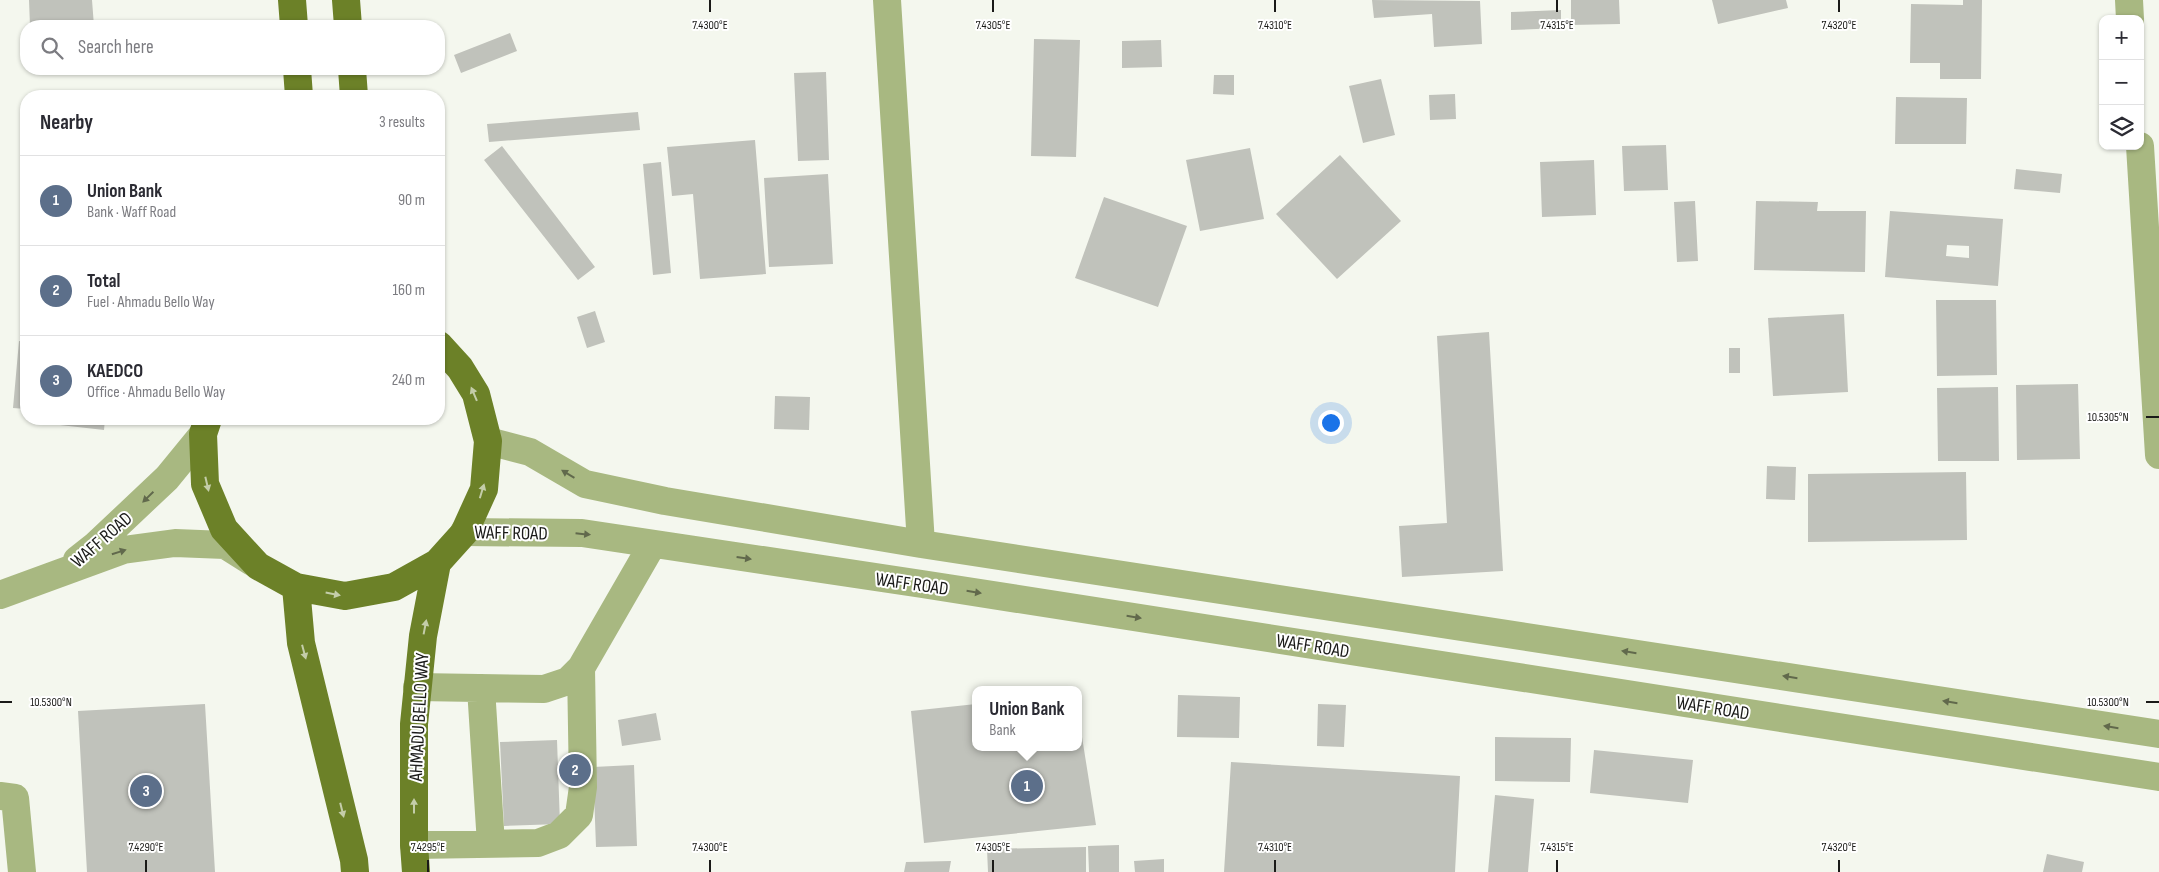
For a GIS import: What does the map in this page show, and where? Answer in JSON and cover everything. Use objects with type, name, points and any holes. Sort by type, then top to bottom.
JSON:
[{"type":"main road","points":[[292,0],[294,20]]},
{"type":"main road","points":[[346,0],[348,20]]},
{"type":"main road","points":[[297,75],[299,90]]},
{"type":"main road","points":[[352,75],[354,90]]},
{"type":"main road","points":[[206,427],[205,484],[224,529],[258,566],[296,587],[345,596],[394,587],[437,563],[464,532],[484,489],[488,441],[476,394],[460,368],[445,352]]},
{"type":"main road","name":"AHMADU BELLO WAY","points":[[416,872],[414,845],[414,724],[423,636],[437,563]]},
{"type":"main road","points":[[296,587],[301,643],[354,860],[354,872]]},
{"type":"street","points":[[887,0],[922,544]]},
{"type":"street","points":[[2128,0],[2130,15]]},
{"type":"street","points":[[2141,150],[2151,187],[2159,455]]},
{"type":"street","name":"WAFF ROAD","points":[[57,575],[96,544],[167,478],[206,427]]},
{"type":"street","points":[[488,441],[530,452],[584,484],[665,501],[922,544],[2159,734]]},
{"type":"street","name":"WAFF ROAD","points":[[464,532],[582,533],[652,545],[932,585],[2159,777]]},
{"type":"street","name":"WAFF ROAD","points":[[0,595],[123,550],[175,543],[225,544],[258,566]]},
{"type":"street","points":[[418,686],[544,689],[568,681],[581,668],[652,545]]},
{"type":"street","points":[[414,845],[538,843],[559,835],[579,816],[583,787],[581,668]]},
{"type":"street","points":[[481,688],[491,844]]},
{"type":"street","points":[[0,796],[15,798],[22,872]]},
{"type":"building","points":[[29,0],[92,0],[94,20],[30,20]]},
{"type":"building","points":[[1372,0],[1480,1],[1482,44],[1434,47],[1432,14],[1374,18]]},
{"type":"building","points":[[1571,0],[1619,0],[1620,24],[1571,25]]},
{"type":"building","points":[[1712,0],[1786,0],[1788,8],[1718,24]]},
{"type":"building","points":[[1963,0],[1982,0],[1981,79],[1940,79],[1940,63],[1910,63],[1911,4],[1963,5]]},
{"type":"building","points":[[1561,10],[1561,28],[1511,30],[1511,12]]},
{"type":"building","points":[[510,33],[517,51],[461,73],[454,55]]},
{"type":"building","points":[[1034,39],[1080,40],[1076,157],[1031,156]]},
{"type":"building","points":[[1161,40],[1162,67],[1122,68],[1122,41]]},
{"type":"building","points":[[826,72],[829,160],[798,161],[794,73]]},
{"type":"building","points":[[1214,75],[1234,75],[1234,95],[1213,94]]},
{"type":"building","points":[[1381,79],[1395,135],[1363,143],[1349,86]]},
{"type":"building","points":[[1455,94],[1456,119],[1430,120],[1429,95]]},
{"type":"building","points":[[1896,97],[1967,98],[1966,144],[1895,144]]},
{"type":"building","points":[[638,112],[640,130],[489,142],[487,124]]},
{"type":"building","points":[[755,140],[766,274],[700,279],[693,194],[672,196],[667,147]]},
{"type":"building","points":[[1666,145],[1668,190],[1624,191],[1622,146]]},
{"type":"building","points":[[502,146],[595,267],[578,280],[484,160]]},
{"type":"building","points":[[1250,148],[1264,219],[1200,231],[1186,160]]},
{"type":"building","points":[[1340,155],[1401,221],[1337,279],[1276,214]]},
{"type":"building","points":[[1594,160],[1596,215],[1542,217],[1540,162]]},
{"type":"building","points":[[661,162],[671,273],[653,275],[643,164]]},
{"type":"building","points":[[2016,169],[2062,174],[2060,193],[2014,189]]},
{"type":"building","points":[[828,174],[833,264],[769,267],[764,178]]},
{"type":"building","points":[[1104,197],[1187,226],[1158,307],[1075,278]]},
{"type":"building","points":[[1695,201],[1698,261],[1677,262],[1674,202]]},
{"type":"building","points":[[1756,201],[1818,202],[1817,211],[1866,211],[1865,272],[1754,270]]},
{"type":"building","points":[[1890,211],[2003,219],[1998,286],[1885,277]],"holes":[[[1947,245],[1969,246],[1969,258],[1946,256]]]},
{"type":"building","points":[[1936,300],[1996,300],[1997,375],[1937,376]]},
{"type":"building","points":[[595,311],[605,342],[587,348],[577,317]]},
{"type":"building","points":[[1844,314],[1848,392],[1773,396],[1768,318]]},
{"type":"building","points":[[1489,332],[1503,571],[1402,577],[1399,526],[1447,523],[1437,336]]},
{"type":"building","points":[[19,341],[20,409],[13,408]]},
{"type":"building","points":[[1729,348],[1740,348],[1740,373],[1729,373]]},
{"type":"building","points":[[2078,384],[2080,459],[2017,460],[2016,385]]},
{"type":"building","points":[[1998,387],[1999,461],[1938,461],[1937,388]]},
{"type":"building","points":[[775,396],[810,397],[809,430],[774,429]]},
{"type":"building","points":[[60,425],[104,425],[104,430]]},
{"type":"building","points":[[1767,466],[1796,467],[1795,500],[1766,499]]},
{"type":"building","points":[[1966,472],[1967,540],[1808,542],[1808,474]]},
{"type":"building","points":[[1178,695],[1240,697],[1239,738],[1177,737]]},
{"type":"building","points":[[205,704],[215,872],[87,872],[78,711]]},
{"type":"building","points":[[972,704],[972,751],[1082,751],[1082,737],[1096,825],[924,843],[911,711]]},
{"type":"building","points":[[1318,704],[1346,705],[1344,747],[1317,746]]},
{"type":"building","points":[[656,713],[661,740],[622,746],[618,720]]},
{"type":"building","points":[[1495,737],[1571,738],[1570,782],[1495,781]]},
{"type":"building","points":[[557,740],[560,824],[504,826],[500,742]]},
{"type":"building","points":[[1594,750],[1693,760],[1688,803],[1590,793]]},
{"type":"building","points":[[1231,762],[1460,776],[1455,872],[1224,872]]},
{"type":"building","points":[[634,765],[637,846],[596,847],[593,767]]},
{"type":"building","points":[[1495,795],[1534,799],[1528,872],[1488,872]]},
{"type":"building","points":[[1119,845],[1119,872],[1089,872],[1088,846]]},
{"type":"building","points":[[1086,847],[1086,872],[988,872],[987,849]]},
{"type":"building","points":[[2047,854],[2084,862],[2082,872],[2043,872]]},
{"type":"building","points":[[1164,859],[1164,872],[1135,872],[1134,861]]},
{"type":"building","points":[[951,861],[949,872],[904,872],[906,862]]},
{"type":"place","name":"Total","points":[[575,770]]},
{"type":"place","name":"Union Bank","points":[[1027,786]]},
{"type":"place","name":"KAEDCO","points":[[146,791]]}]
